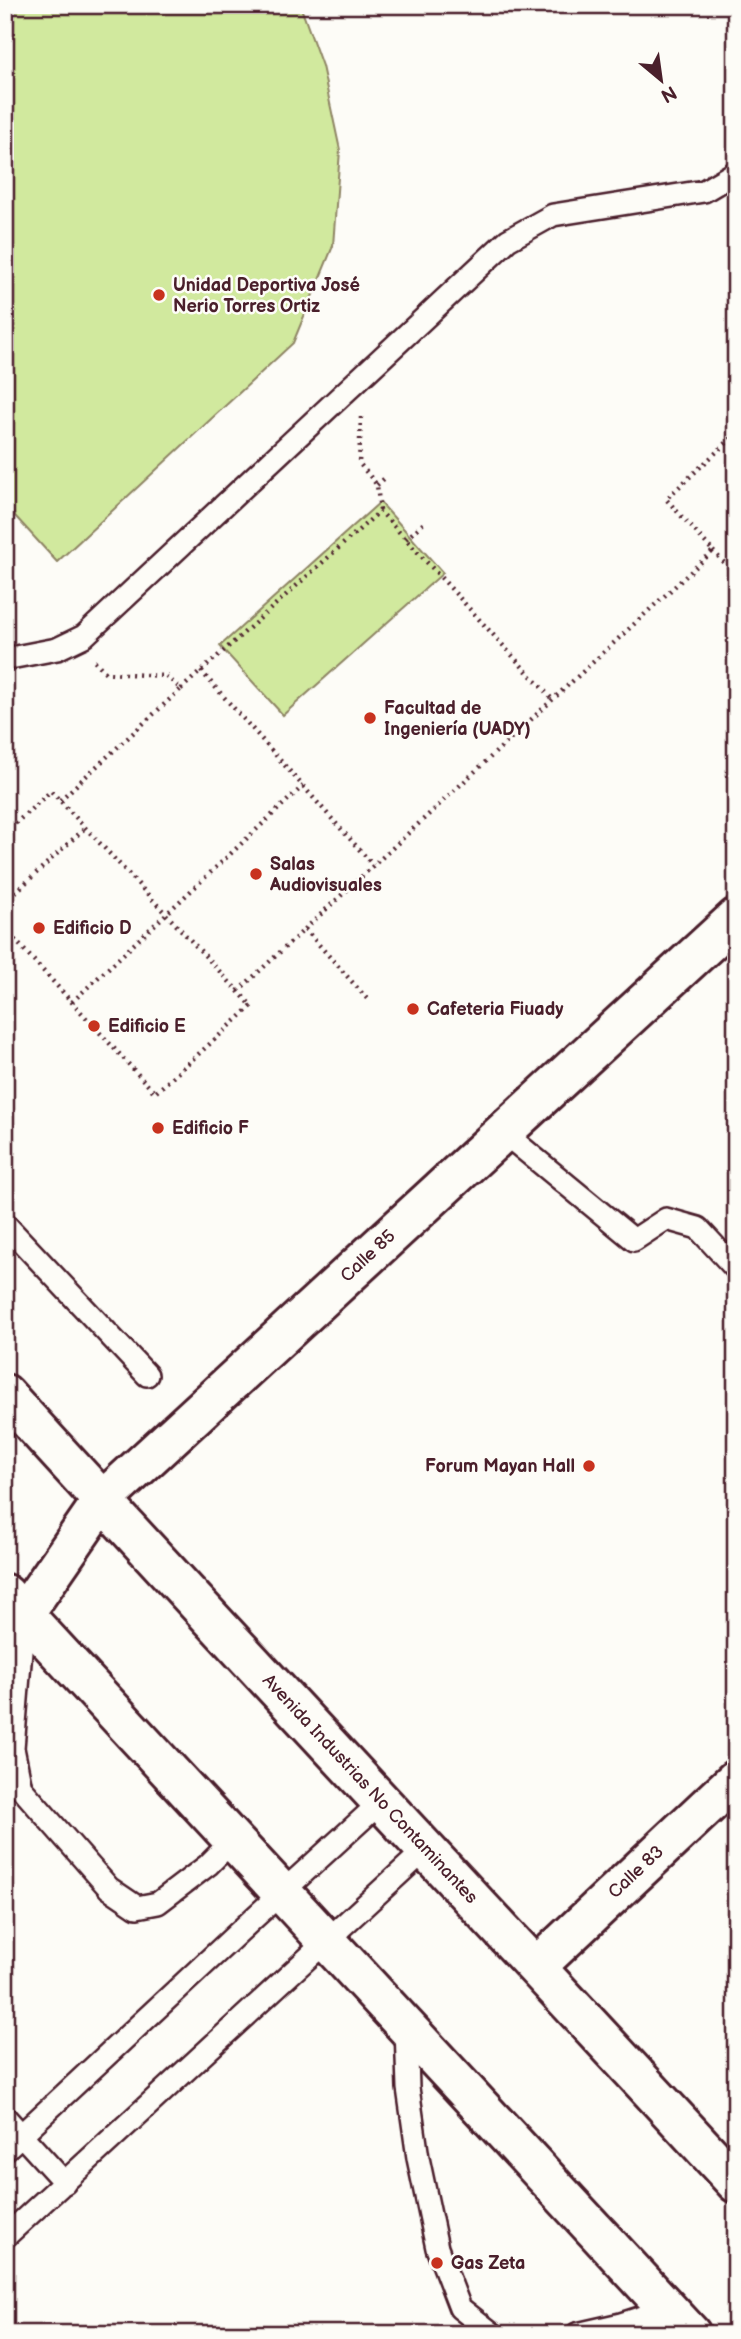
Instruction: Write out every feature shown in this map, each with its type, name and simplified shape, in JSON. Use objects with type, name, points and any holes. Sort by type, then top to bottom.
[{"type":"main road","name":"Calle 85","points":[[15,1604],[102,1501],[736,918]]},
{"type":"main road","name":"Avenida Industrias No Contaminantes","points":[[5,1394],[736,2183]]},
{"type":"main road","points":[[15,1604],[680,2322]]},
{"type":"main road","name":"Calle 83","points":[[537,1966],[736,1779]]},
{"type":"lane","points":[[5,659],[57,649],[84,636],[508,240],[553,215],[704,191],[736,172]]},
{"type":"lane","points":[[503,1132],[634,1240],[666,1219],[698,1228],[736,1269]]},
{"type":"lane","points":[[5,1224],[147,1375]]},
{"type":"lane","points":[[15,1604],[13,1748],[21,1788],[109,1888],[137,1907],[158,1903],[208,1864],[233,1840]]},
{"type":"lane","points":[[5,2150],[381,1802]]},
{"type":"lane","points":[[5,2237],[425,1850]]},
{"type":"lane","points":[[406,2026],[408,2088],[418,2158],[437,2248],[460,2308],[493,2334]]},
{"type":"lane","points":[[5,2117],[65,2183]]},
{"type":"lane","points":[[577,2334],[621,2324],[680,2322]]},
{"type":"path","points":[[363,375],[359,463],[377,485],[380,511],[552,699]]},
{"type":"path","points":[[736,434],[666,499],[736,575]]},
{"type":"path","points":[[377,485],[386,477]]},
{"type":"path","points":[[60,800],[380,511]]},
{"type":"path","points":[[406,539],[426,521]]},
{"type":"path","points":[[237,991],[713,551]]},
{"type":"path","points":[[76,640],[106,673],[166,676],[181,690]]},
{"type":"path","points":[[201,671],[373,865]]},
{"type":"path","points":[[72,1002],[303,786]]},
{"type":"path","points":[[5,833],[51,791],[252,1006],[155,1093],[5,929]]},
{"type":"path","points":[[5,902],[85,828]]},
{"type":"path","points":[[304,929],[370,1002]]},
{"type":"green space","name":"Unidad Deportiva José Nerio Torres Ortiz","points":[[5,5],[300,5],[322,66],[340,150],[333,246],[293,343],[57,562],[5,505]]},
{"type":"green space","points":[[380,502],[443,573],[283,715],[220,646]]},
{"type":"place","name":"Unidad Deportiva José Nerio Torres Ortiz","points":[[159,295]]},
{"type":"place","name":"Facultad de Ingeniería (UADY)","points":[[370,718]]},
{"type":"place","name":"Salas Audiovisuales","points":[[256,874]]},
{"type":"place","name":"Edificio D","points":[[39,928]]},
{"type":"place","name":"Cafeteria Fiuady","points":[[413,1009]]},
{"type":"place","name":"Edificio E","points":[[94,1026]]},
{"type":"place","name":"Edificio F","points":[[158,1128]]},
{"type":"place","name":"Forum Mayan Hall","points":[[589,1466]]},
{"type":"place","name":"Gas Zeta","points":[[437,2263]]}]
